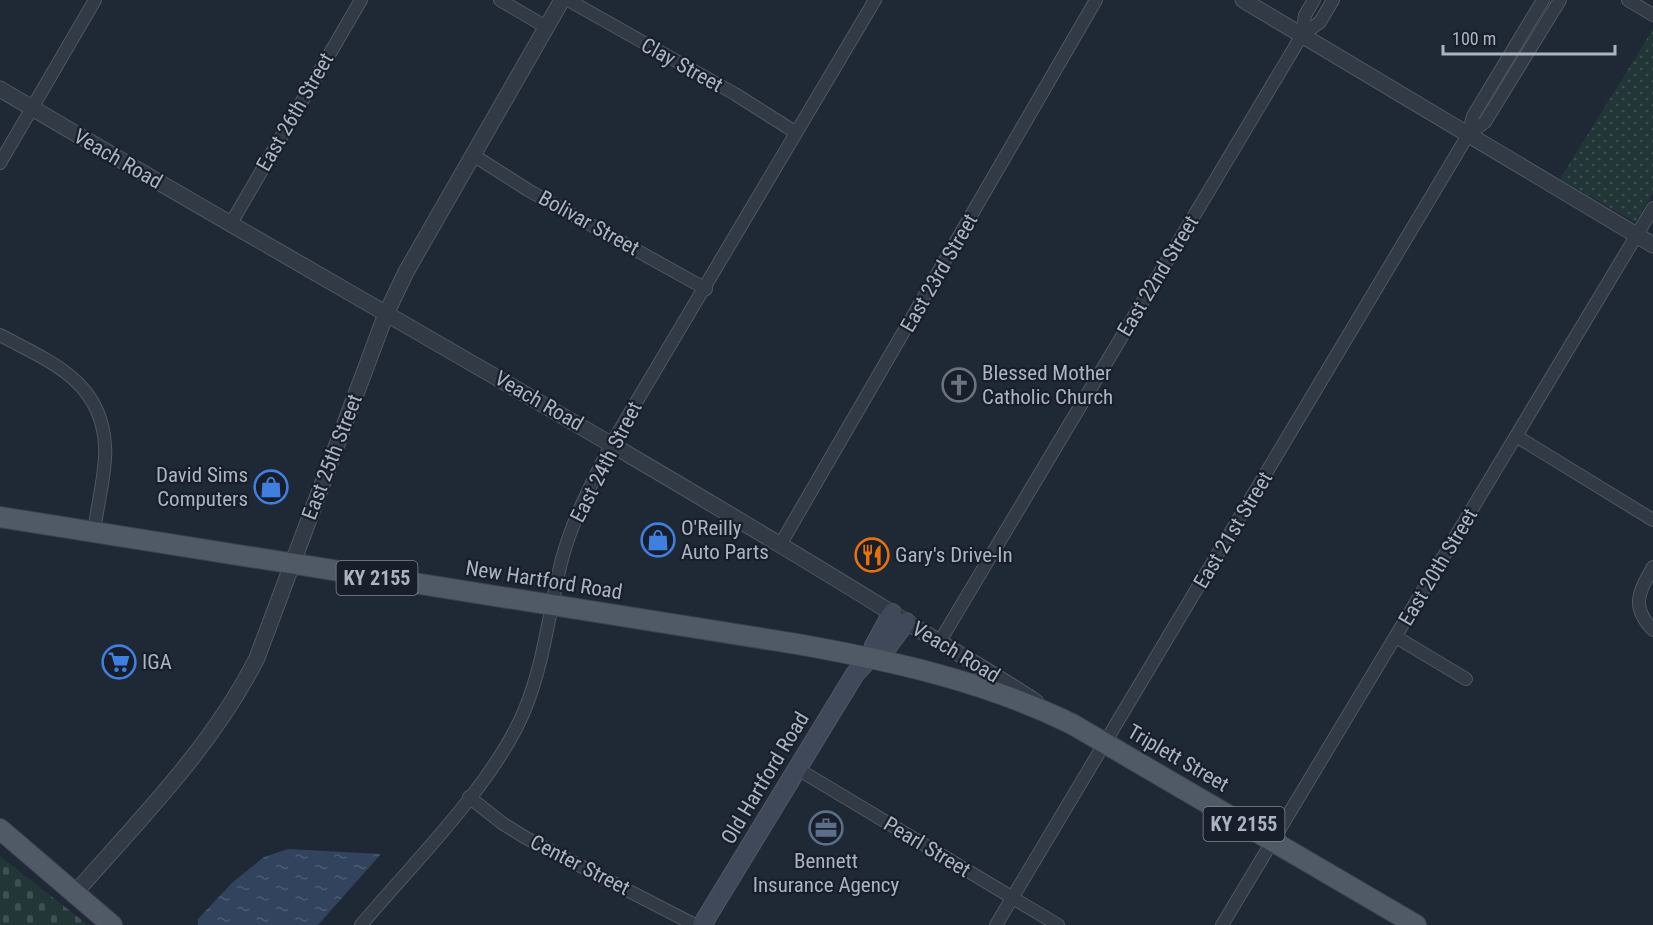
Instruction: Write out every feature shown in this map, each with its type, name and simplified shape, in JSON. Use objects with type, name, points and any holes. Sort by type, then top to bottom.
[{"type":"main road","name":"New Hartford Road","points":[[0,517],[871,657],[934,671],[988,688],[1072,724]]},
{"type":"main road","name":"Old Hartford Road","points":[[702,925],[855,674],[871,657],[874,646],[899,618]]},
{"type":"main road","name":"Triplett Street","points":[[1072,724],[1416,925]]},
{"type":"main road","points":[[0,830],[112,925]]},
{"type":"street","points":[[0,163],[95,0]]},
{"type":"street","name":"East 26th Street","points":[[230,225],[361,0]]},
{"type":"street","points":[[500,0],[546,27]]},
{"type":"street","name":"East 25th Street","points":[[75,893],[224,717],[257,658],[386,314],[406,272],[562,0]]},
{"type":"street","name":"Clay Street","points":[[568,0],[735,94],[795,132]]},
{"type":"street","name":"East 24th Street","points":[[361,925],[469,797],[503,752],[525,711],[539,671],[571,531],[612,443],[706,289],[795,132],[875,0]]},
{"type":"street","name":"East 23rd Street","points":[[780,545],[1096,0]]},
{"type":"street","points":[[1243,0],[1653,245]]},
{"type":"street","name":"East 22nd Street","points":[[940,641],[1302,35],[1305,15],[1314,0]]},
{"type":"street","name":"East 22nd Street","points":[[1302,35],[1320,22],[1333,0]]},
{"type":"street","name":"East 21st Street","points":[[996,925],[1468,135],[1473,116],[1544,0]]},
{"type":"street","name":"East 21st Street","points":[[1468,135],[1485,122],[1560,0]]},
{"type":"street","points":[[1628,0],[1653,15]]},
{"type":"street","name":"Veach Road","points":[[0,89],[230,225],[612,443],[940,641],[1072,724]]},
{"type":"street","name":"Bolivar Street","points":[[473,155],[528,190],[706,289]]},
{"type":"street","name":"East 20th Street","points":[[1222,925],[1653,208]]},
{"type":"street","points":[[0,334],[58,367],[86,391],[97,405],[105,445],[94,532]]},
{"type":"street","points":[[1516,436],[1653,520]]},
{"type":"street","points":[[1653,567],[1640,590],[1638,600],[1644,621],[1653,630]]},
{"type":"street","points":[[1396,637],[1466,679]]},
{"type":"street","name":"Pearl Street","points":[[796,768],[1058,925]]},
{"type":"street","name":"Center Street","points":[[469,797],[526,838],[695,925]]},
{"type":"green space","points":[[1653,29],[1653,193],[1635,222],[1560,179]]},
{"type":"green space","points":[[0,856],[88,925],[0,925]]},
{"type":"water","points":[[288,849],[381,854],[318,925],[198,925],[198,919],[233,882],[264,857]]},
{"type":"place","name":"Blessed Mother Catholic Church","points":[[959,385]]},
{"type":"place","name":"David Sims Computers","points":[[271,487]]},
{"type":"place","name":"O'Reilly Auto Parts","points":[[658,540]]},
{"type":"place","name":"Gary's Drive-In","points":[[872,555]]},
{"type":"place","name":"IGA","points":[[119,662]]},
{"type":"place","name":"Bennett Insurance Agency","points":[[826,828]]}]
